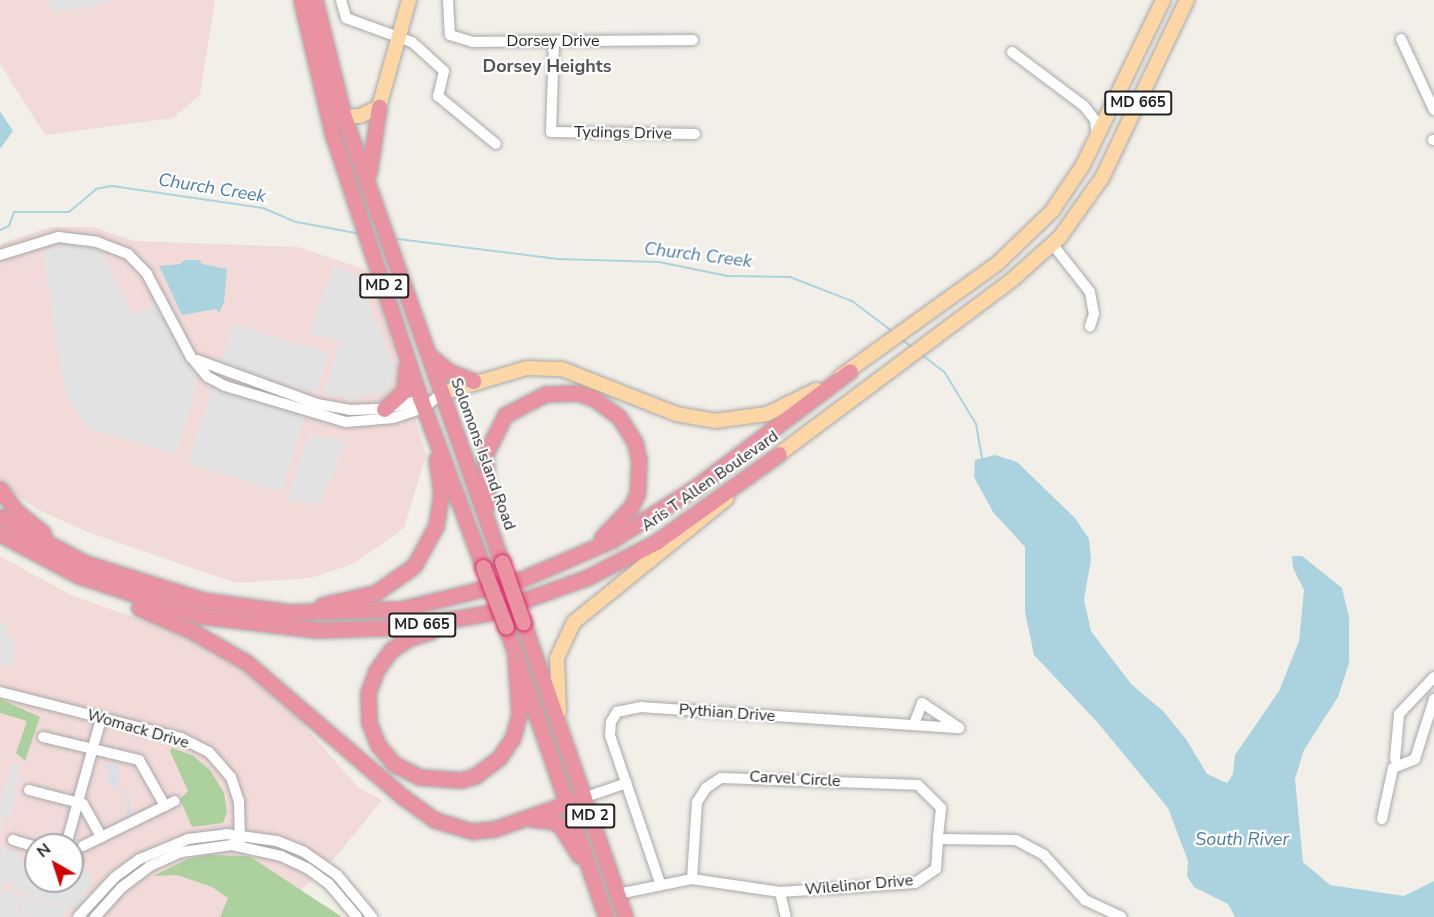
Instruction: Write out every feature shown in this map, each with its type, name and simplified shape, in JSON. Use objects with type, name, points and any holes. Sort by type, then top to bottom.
[{"type":"highway","name":"Solomons Island Road","points":[[306,1],[337,120],[404,346],[423,404],[506,627],[606,917]]},
{"type":"highway","points":[[369,185],[369,157],[379,107]]},
{"type":"highway","name":"Solomons Island Road","points":[[337,120],[369,185],[625,917]]},
{"type":"highway","points":[[337,120],[353,169],[375,202]]},
{"type":"highway","points":[[384,409],[406,386],[404,346]]},
{"type":"highway","points":[[428,354],[450,372],[473,381]]},
{"type":"highway","name":"Aris T Allen Boulevard","points":[[0,517],[85,562],[165,591],[290,612],[401,609],[481,591],[550,567],[612,540],[671,504],[853,369]]},
{"type":"highway","points":[[490,528],[485,455],[506,416],[530,399],[562,392],[592,398],[608,407],[635,443],[639,468],[637,494],[631,507],[611,531],[550,567]]},
{"type":"highway","points":[[423,404],[442,393]]},
{"type":"highway","points":[[235,604],[341,602],[375,592],[402,577],[422,554],[436,526],[441,493],[431,426]]},
{"type":"highway","name":"Aris T Allen Boulevard","points":[[0,534],[34,555],[79,576],[160,606],[245,623],[363,630],[406,627],[488,613],[548,593],[623,560],[682,525],[779,454]]},
{"type":"highway","points":[[0,489],[28,521],[85,562]]},
{"type":"highway","points":[[34,555],[87,585],[224,647],[435,820],[472,831],[529,819],[583,798]]},
{"type":"highway","points":[[488,613],[409,638],[383,659],[368,693],[369,722],[378,745],[394,764],[434,781],[461,780],[487,768],[506,748],[517,725],[519,698],[515,654]]},
{"type":"highway","points":[[529,819],[555,822],[574,852],[588,864]]},
{"type":"main road","points":[[337,120],[360,116],[379,107],[409,0]]},
{"type":"main road","name":"Aris T Allen Boulevard","points":[[853,369],[1034,231],[1067,191],[1097,137],[1163,0]]},
{"type":"main road","name":"Aris T Allen Boulevard","points":[[779,454],[948,328],[1053,245],[1102,178],[1187,0]]},
{"type":"main road","points":[[442,393],[473,381],[527,368],[562,369],[676,414],[715,421],[767,414],[853,369]]},
{"type":"main road","points":[[563,738],[556,673],[562,642],[574,622],[779,454]]},
{"type":"street","points":[[341,0],[346,18],[412,42],[444,71],[438,96],[496,144]]},
{"type":"street","name":"Dorsey Drive","points":[[448,0],[450,35],[472,42],[693,40]]},
{"type":"street","points":[[1401,39],[1434,110]]},
{"type":"street","name":"Tydings Drive","points":[[554,42],[551,132],[695,134]]},
{"type":"street","points":[[1012,52],[1084,106],[1095,120],[1097,137]]},
{"type":"street","points":[[1084,106],[1099,109],[1116,99]]},
{"type":"street","points":[[0,255],[58,237],[97,242],[128,254],[147,274],[191,357],[208,377],[225,386],[346,422],[371,423],[423,404]]},
{"type":"street","points":[[1053,245],[1090,292],[1094,314],[1090,326]]},
{"type":"street","points":[[191,357],[317,404],[350,410],[423,404]]},
{"type":"street","points":[[1395,759],[1399,714],[1434,677]]},
{"type":"street","name":"Womack Drive","points":[[0,692],[181,738],[209,752],[231,777],[239,801],[240,840]]},
{"type":"street","points":[[1382,819],[1393,768],[1415,759],[1434,699]]},
{"type":"street","name":"Pythian Drive","points":[[627,783],[610,735],[617,712],[632,708],[914,724]]},
{"type":"street","points":[[70,833],[101,719]]},
{"type":"street","points":[[43,737],[143,763],[170,804],[84,845]]},
{"type":"street","name":"Carvel Circle","points":[[692,879],[697,802],[706,788],[722,778],[918,786],[941,808],[938,839]]},
{"type":"street","points":[[583,798],[627,783],[660,883]]},
{"type":"street","points":[[29,790],[86,806],[100,837]]},
{"type":"street","points":[[78,917],[115,877],[151,853],[188,839],[277,841],[320,861],[351,889],[372,917]]},
{"type":"street","points":[[938,839],[1016,840],[1044,855],[1085,900],[1118,917]]},
{"type":"street","name":"Wilelinor Drive","points":[[618,894],[660,883],[692,879],[780,891],[915,883],[936,869],[938,839]]},
{"type":"street","points":[[13,840],[24,843]]},
{"type":"street","points":[[95,917],[131,879],[166,858],[198,848],[240,840],[307,868],[329,884],[357,917]]},
{"type":"street","points":[[780,891],[786,917]]},
{"type":"shaded area","points":[[0,0],[215,0],[200,95],[173,118],[45,135],[0,64]]},
{"type":"shaded area","points":[[46,0],[116,0],[54,14]]},
{"type":"shaded area","points":[[51,227],[93,227],[135,241],[298,247],[370,271],[426,455],[404,528],[355,563],[311,578],[236,583],[85,531],[37,509],[0,483],[0,244]]},
{"type":"shaded area","points":[[84,240],[99,247],[133,315],[157,304],[200,374],[176,454],[89,429],[66,396],[43,253],[61,243]]},
{"type":"shaded area","points":[[333,265],[358,275],[396,372],[388,390],[352,400],[324,393],[340,341],[309,334]]},
{"type":"shaded area","points":[[233,324],[329,353],[316,393],[221,364]]},
{"type":"shaded area","points":[[212,387],[305,415],[281,492],[189,464]]},
{"type":"shaded area","points":[[309,433],[346,442],[320,504],[287,501]]},
{"type":"shaded area","points":[[0,556],[71,595],[189,637],[240,669],[297,718],[359,788],[382,800],[339,853],[274,917],[0,917]]},
{"type":"shaded area","points":[[0,622],[8,624],[6,630],[14,640],[13,667],[0,664]]},
{"type":"shaded area","points":[[12,762],[20,765],[16,775],[23,780],[13,788],[18,790],[10,818],[4,817],[0,835],[0,802]]},
{"type":"shaded area","points":[[116,763],[121,775],[118,785],[129,796],[133,818],[127,819],[126,796],[105,780],[110,772],[104,766]]},
{"type":"shaded area","points":[[1,846],[20,853],[19,859],[23,860],[24,858],[24,893],[78,893],[83,897],[92,897],[76,912],[68,903],[70,908],[63,917],[18,917],[25,895],[52,903],[52,908],[59,899],[53,902],[12,890],[13,884],[3,882],[0,886]]},
{"type":"shaded area","points":[[84,872],[89,873],[93,884],[83,895],[78,893],[84,893]]},
{"type":"shaded area","points":[[0,889],[14,893],[16,899],[18,894],[22,896],[16,917],[0,917]]},
{"type":"green space","points":[[0,699],[40,717],[25,761],[16,753],[27,721],[0,713]]},
{"type":"green space","points":[[172,748],[192,755],[210,770],[224,793],[227,812],[223,823],[192,827],[180,799],[188,791],[170,751]]},
{"type":"green space","points":[[208,855],[249,856],[342,917],[220,917],[228,898],[212,887],[177,875],[153,876],[188,859]]},
{"type":"water","points":[[0,111],[13,131],[0,149]]},
{"type":"water","points":[[185,260],[200,260],[202,264],[227,269],[224,302],[219,313],[216,309],[182,315],[159,266],[180,264]]},
{"type":"water","name":"South River","points":[[995,455],[1017,462],[1075,518],[1089,539],[1091,559],[1084,600],[1091,631],[1131,684],[1163,711],[1186,739],[1207,774],[1227,783],[1233,774],[1235,755],[1279,691],[1299,641],[1304,590],[1293,568],[1292,556],[1302,556],[1342,588],[1349,617],[1349,663],[1338,697],[1304,750],[1295,779],[1303,862],[1330,885],[1404,896],[1434,881],[1434,917],[1235,917],[1228,904],[1194,887],[1187,876],[1188,861],[1168,808],[1098,723],[1034,655],[1025,612],[1025,547],[993,512],[974,477],[975,460]]},
{"type":"waterway","name":"Church Creek","points":[[0,230],[9,226],[14,212],[69,212],[96,189],[112,186],[263,208],[296,222],[356,233]]},
{"type":"waterway","name":"Church Creek","points":[[398,239],[558,259],[659,262],[728,276],[790,277],[852,301],[893,332]]},
{"type":"waterway","name":"Church Creek","points":[[902,340],[912,347]]},
{"type":"waterway","name":"Church Creek","points":[[921,354],[945,373],[976,424],[982,458]]},
{"type":"district","name":"Dorsey Heights","points":[[547,66]]}]
